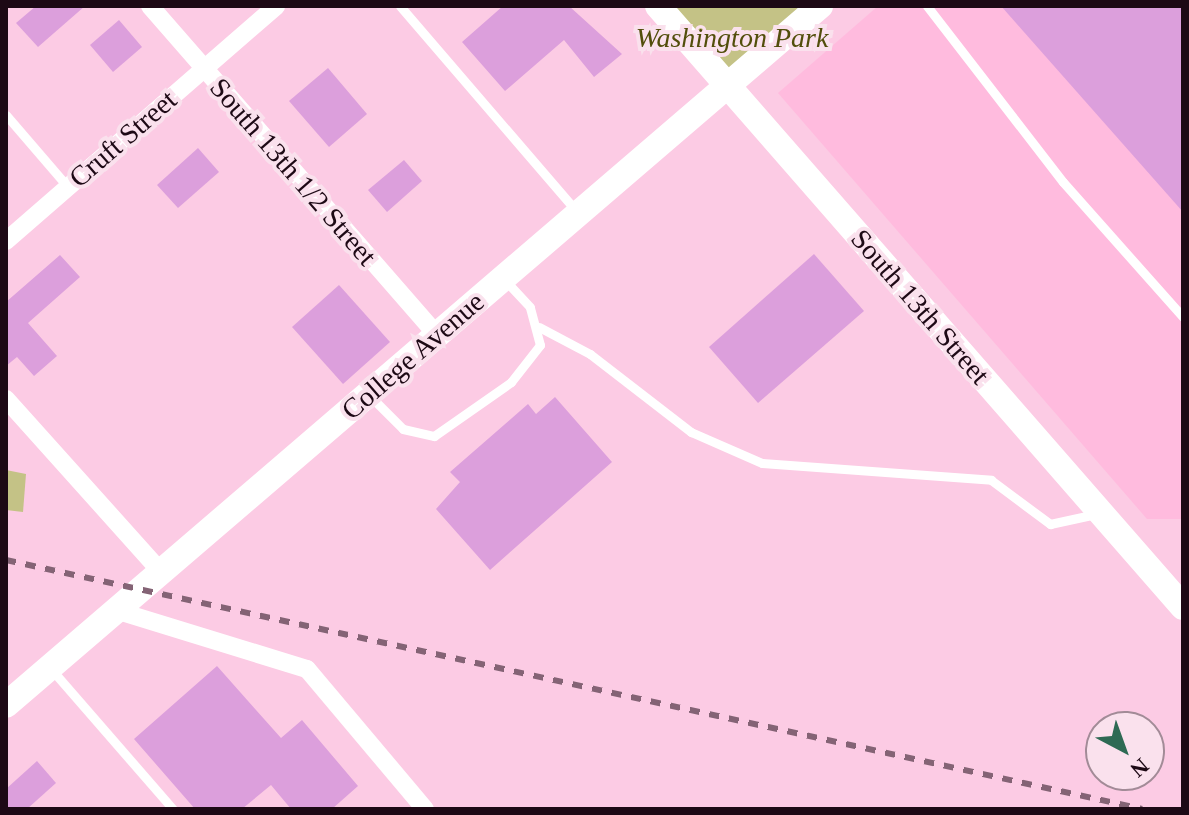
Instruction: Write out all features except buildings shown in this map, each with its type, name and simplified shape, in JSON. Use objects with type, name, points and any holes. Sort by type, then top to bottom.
[{"type":"street","name":"South 13th 1/2 Street","points":[[150,6],[438,336]]},
{"type":"street","name":"Cruft Street","points":[[6,241],[276,6]]},
{"type":"street","name":"South 13th Street","points":[[658,6],[1183,607]]},
{"type":"street","name":"College Avenue","points":[[6,705],[820,6]]},
{"type":"street","points":[[6,399],[161,572]]},
{"type":"street","points":[[115,610],[307,669],[425,809]]},
{"type":"lane","points":[[400,6],[579,214]]},
{"type":"lane","points":[[927,6],[1063,182],[1183,317]]},
{"type":"lane","points":[[6,115],[68,187]]},
{"type":"lane","points":[[504,279],[539,327],[590,354],[691,432],[762,463],[991,480],[1060,526],[1100,512]]},
{"type":"lane","points":[[369,394],[403,429],[420,436],[449,431],[533,358],[539,327]]},
{"type":"lane","points":[[49,667],[173,809]]},
{"type":"shaded area","points":[[878,6],[1183,6],[1183,519],[1147,519],[778,93]]},
{"type":"green space","name":"Washington Park","points":[[658,6],[820,6],[728,86]]},
{"type":"green space","points":[[6,470],[26,474],[23,512],[6,510]]},
{"type":"railway","points":[[6,560],[1142,809]]}]
